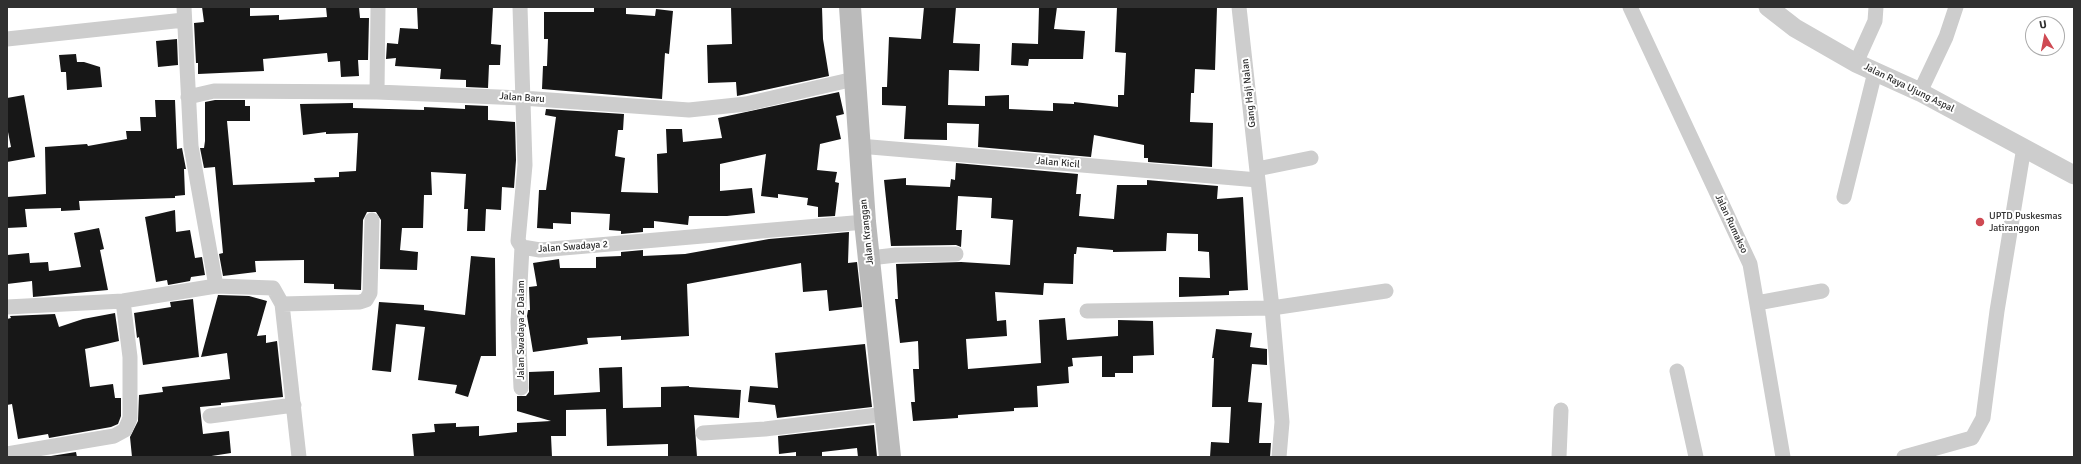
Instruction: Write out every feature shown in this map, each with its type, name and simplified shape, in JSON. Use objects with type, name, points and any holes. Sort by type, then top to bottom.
[{"type":"main road","name":"Jalan Kranggan","points":[[850,7],[865,222],[890,457]]},
{"type":"street","points":[[377,92],[378,7]]},
{"type":"street","points":[[520,7],[524,165],[518,241],[522,247]]},
{"type":"street","name":"Gang Haji Nalan","points":[[1239,7],[1272,308],[1282,422],[1279,457]]},
{"type":"street","name":"Jalan Rumakso","points":[[1630,7],[1750,264],[1784,457]]},
{"type":"street","name":"Jalan Raya Ujung Aspal","points":[[1768,7],[1795,28],[1856,63],[1920,92],[2074,175]]},
{"type":"street","points":[[1856,63],[1875,21],[1876,7]]},
{"type":"street","points":[[1920,92],[1946,37],[1956,7]]},
{"type":"street","points":[[7,39],[184,14],[191,146],[216,286]]},
{"type":"street","points":[[1844,198],[1874,72]]},
{"type":"street","name":"Jalan Baru","points":[[188,97],[214,90],[377,92],[522,98],[689,110],[746,104],[854,79]]},
{"type":"street","name":"Jalan Kicil","points":[[859,146],[1258,174],[1311,158]]},
{"type":"street","points":[[1904,457],[1918,456],[1972,438],[1983,418],[1997,311],[2024,147]]},
{"type":"street","points":[[282,304],[360,302],[366,300],[370,293],[372,220]]},
{"type":"street","name":"Jalan Swadaya 2","points":[[522,247],[540,250],[865,222]]},
{"type":"street","name":"Jalan Swadaya 2 Dalam","points":[[521,388],[518,322],[522,247]]},
{"type":"street","points":[[870,258],[896,255],[956,254]]},
{"type":"street","points":[[7,307],[123,300],[216,286],[273,288],[282,304],[299,457]]},
{"type":"street","points":[[1757,303],[1822,291]]},
{"type":"street","points":[[1087,311],[1272,308],[1386,292]]},
{"type":"street","points":[[7,454],[114,436],[125,430],[130,418],[130,357],[123,300]]},
{"type":"street","points":[[1677,371],[1696,457]]},
{"type":"street","points":[[210,416],[294,405]]},
{"type":"street","points":[[1559,457],[1561,410]]},
{"type":"street","points":[[703,433],[764,429],[886,414]]},
{"type":"building","points":[[202,7],[250,7],[250,16],[279,15],[279,20],[327,17],[326,7],[359,7],[360,18],[369,18],[368,60],[358,60],[359,76],[341,77],[340,61],[328,62],[327,53],[263,59],[264,71],[198,74],[194,23],[204,22]]},
{"type":"building","points":[[417,7],[493,7],[491,44],[501,45],[500,65],[489,65],[488,88],[466,87],[466,80],[440,79],[441,69],[395,66],[396,58],[386,59],[387,43],[398,44],[400,28],[418,29]]},
{"type":"building","points":[[594,7],[626,7],[626,14],[655,16],[656,9],[673,11],[669,54],[665,53],[662,99],[542,89],[543,66],[547,66],[548,39],[544,39],[544,12],[594,12]]},
{"type":"building","points":[[731,7],[822,7],[823,39],[829,76],[737,96],[736,82],[708,83],[707,45],[732,44]]},
{"type":"building","points":[[924,7],[956,7],[953,43],[980,44],[979,71],[949,70],[948,105],[985,106],[985,96],[1009,95],[1009,109],[1053,111],[1053,103],[1074,104],[1074,102],[1118,107],[1118,95],[1124,95],[1126,53],[1115,52],[1117,7],[1217,7],[1215,70],[1195,69],[1194,93],[1191,93],[1190,122],[1213,123],[1212,167],[1148,162],[1148,158],[1144,158],[1144,145],[1094,135],[1091,157],[978,147],[979,124],[947,123],[947,140],[904,139],[906,106],[882,105],[882,87],[887,87],[889,37],[921,39]]},
{"type":"building","points":[[1039,7],[1057,7],[1054,29],[1085,31],[1083,59],[1029,59],[1028,66],[1011,65],[1012,43],[1038,44]]},
{"type":"building","points":[[177,39],[178,65],[158,67],[156,41]]},
{"type":"building","points":[[76,54],[77,62],[84,62],[100,67],[102,87],[67,90],[66,72],[61,72],[59,55]]},
{"type":"building","points":[[839,92],[844,114],[836,116],[841,139],[820,144],[817,170],[837,172],[835,182],[839,183],[835,216],[818,217],[818,207],[807,205],[808,198],[778,194],[778,198],[761,196],[766,154],[720,164],[720,191],[752,188],[755,213],[727,216],[689,216],[688,225],[654,221],[654,228],[643,228],[643,232],[621,234],[621,231],[609,230],[610,214],[571,212],[571,224],[553,223],[553,229],[537,228],[539,190],[546,190],[556,117],[545,115],[546,109],[624,114],[623,130],[618,130],[615,156],[625,158],[621,192],[658,193],[657,154],[667,153],[666,129],[682,129],[683,142],[722,138],[718,118]]},
{"type":"building","points":[[24,95],[35,157],[7,162],[7,148],[11,147],[7,127],[7,98]]},
{"type":"building","points":[[155,100],[175,100],[177,149],[182,148],[186,169],[184,169],[185,195],[175,196],[175,198],[79,201],[80,210],[61,211],[61,208],[25,209],[27,227],[7,228],[7,197],[46,194],[45,147],[87,144],[88,146],[127,139],[126,131],[141,131],[140,117],[156,117]]},
{"type":"building","points":[[215,100],[245,100],[245,106],[250,106],[250,121],[227,121],[233,185],[315,182],[314,178],[339,177],[339,172],[356,171],[358,133],[326,134],[326,132],[303,135],[300,104],[353,103],[353,108],[424,110],[424,107],[465,109],[465,105],[488,106],[488,120],[515,122],[516,160],[514,188],[502,187],[501,210],[486,209],[485,231],[467,231],[468,209],[464,209],[466,174],[431,172],[432,195],[424,195],[423,228],[402,228],[400,250],[418,252],[417,270],[380,269],[381,220],[376,212],[367,212],[363,220],[361,290],[334,289],[334,284],[304,283],[304,260],[255,261],[256,272],[223,276],[219,254],[223,253],[215,167],[204,168],[200,148],[204,148],[205,141],[205,102]]},
{"type":"building","points":[[956,163],[1078,174],[1076,194],[1081,194],[1079,216],[1114,219],[1117,185],[1147,185],[1147,180],[1218,186],[1217,199],[1243,197],[1248,290],[1229,291],[1229,295],[1179,297],[1179,277],[1210,278],[1209,252],[1198,251],[1198,234],[1167,233],[1166,251],[1113,252],[1113,250],[1077,247],[1076,254],[1074,254],[1073,284],[1044,283],[1043,295],[995,292],[997,321],[1006,320],[1007,336],[966,339],[968,369],[1041,363],[1039,320],[1065,318],[1067,340],[1118,336],[1118,320],[1153,321],[1154,355],[1133,356],[1133,373],[1115,373],[1115,377],[1102,377],[1102,356],[1072,358],[1073,366],[1068,367],[1069,383],[1037,386],[1038,407],[1014,408],[1014,411],[958,415],[958,418],[913,421],[911,402],[915,402],[913,369],[919,369],[918,341],[900,343],[895,299],[898,299],[896,264],[961,262],[1010,265],[1013,220],[991,218],[992,198],[958,196],[956,230],[962,230],[961,247],[956,245],[891,246],[884,180],[906,178],[906,185],[950,187],[951,179],[955,180]]},
{"type":"building","points":[[175,210],[176,232],[190,230],[195,258],[202,257],[205,275],[191,277],[190,281],[168,285],[167,280],[156,282],[145,217]]},
{"type":"building","points":[[99,228],[104,249],[100,250],[108,290],[33,297],[32,281],[7,284],[7,255],[29,253],[30,263],[48,262],[49,271],[81,267],[74,233]]},
{"type":"building","points":[[849,232],[848,263],[857,262],[862,307],[829,311],[827,290],[803,292],[801,263],[687,284],[689,336],[621,340],[621,336],[587,338],[588,344],[533,352],[527,316],[528,310],[530,310],[529,287],[537,286],[533,263],[559,259],[560,268],[596,268],[596,257],[621,256],[621,252],[643,250],[643,256],[685,254],[769,239]]},
{"type":"building","points":[[471,256],[495,258],[496,356],[481,356],[468,397],[455,393],[457,385],[418,380],[425,327],[396,324],[391,372],[372,370],[379,302],[424,305],[424,310],[465,315]]},
{"type":"building","points":[[218,295],[249,296],[267,301],[257,336],[266,335],[266,343],[277,341],[283,397],[221,403],[221,405],[200,407],[203,434],[229,431],[231,453],[205,457],[132,457],[130,437],[138,421],[139,395],[163,392],[162,387],[230,379],[227,353],[201,357]]},
{"type":"building","points":[[193,299],[199,357],[143,365],[139,337],[137,338],[134,313],[171,307],[170,302]]},
{"type":"building","points":[[115,313],[119,341],[85,349],[90,387],[113,384],[115,398],[121,398],[121,416],[118,424],[111,427],[49,438],[48,434],[18,439],[12,404],[7,405],[7,319],[11,318],[10,316],[55,314],[59,327],[83,319]]},
{"type":"building","points":[[1216,329],[1252,333],[1250,347],[1267,349],[1267,365],[1252,364],[1248,402],[1262,403],[1259,443],[1271,443],[1270,457],[1210,457],[1211,442],[1229,443],[1231,407],[1212,407],[1214,358],[1212,358]]},
{"type":"building","points":[[865,344],[872,407],[777,418],[775,405],[748,402],[750,386],[778,388],[775,353]]},
{"type":"building","points":[[622,367],[623,408],[661,407],[661,387],[689,386],[741,390],[739,418],[694,415],[697,457],[668,457],[668,444],[607,446],[606,409],[566,410],[566,436],[551,436],[552,457],[414,457],[412,434],[435,432],[434,424],[456,423],[456,427],[479,426],[479,436],[517,432],[517,423],[551,421],[517,411],[517,396],[526,396],[529,392],[529,372],[554,371],[554,395],[600,392],[599,368]]},
{"type":"building","points":[[874,425],[877,457],[858,457],[857,448],[822,452],[822,457],[796,457],[796,452],[779,454],[778,436]]},
{"type":"building","points":[[76,452],[77,457],[51,457],[51,456]]},
{"type":"place","name":"UPTD Puskesmas Jatiranggon","points":[[1980,222]]}]
